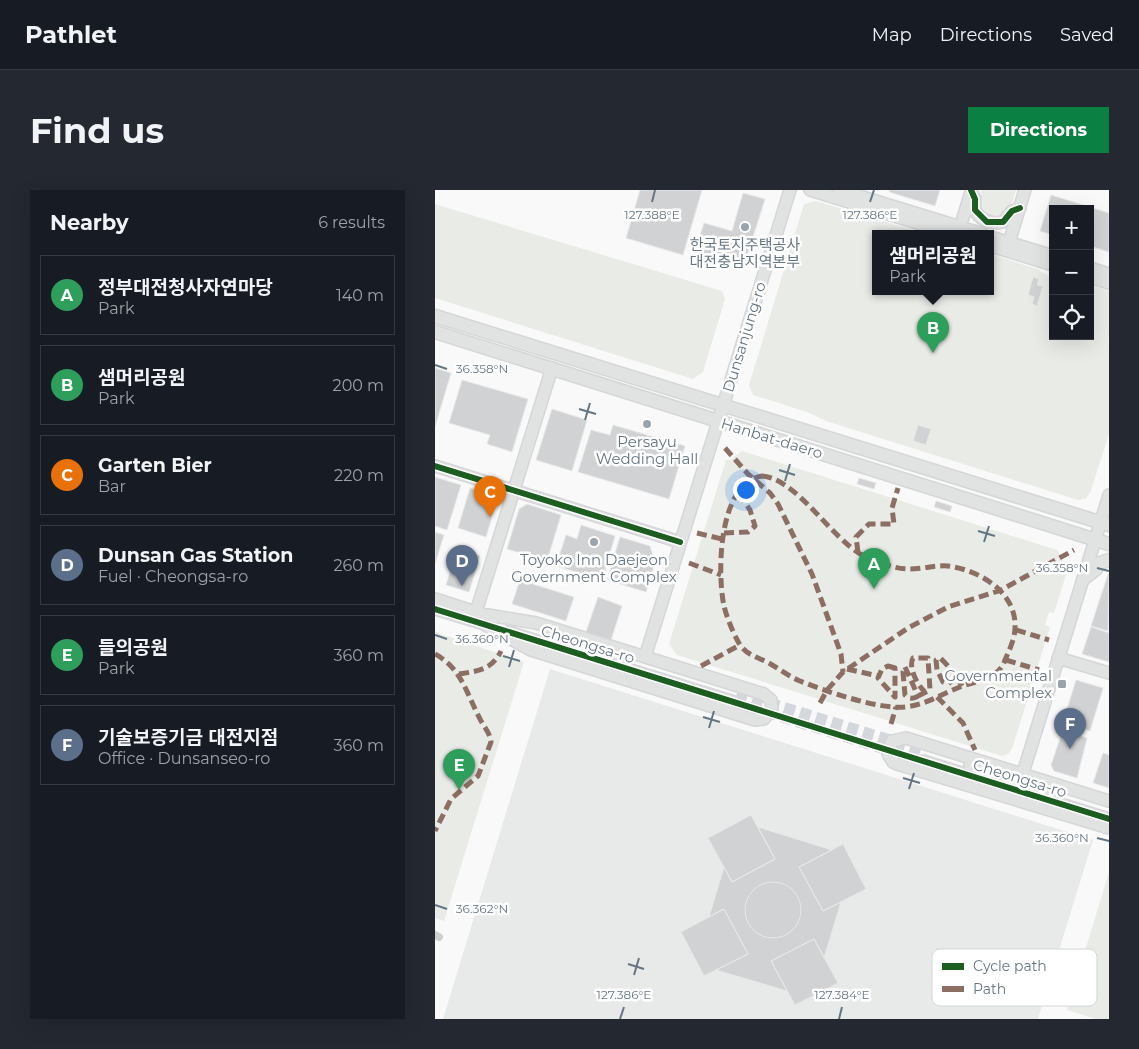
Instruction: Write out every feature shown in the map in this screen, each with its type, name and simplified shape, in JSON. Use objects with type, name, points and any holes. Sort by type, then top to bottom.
[{"type":"main road","name":"Hanbat-daero","points":[[435,316],[1105,523]]},
{"type":"main road","name":"Hanbat-daero","points":[[435,332],[1109,544]]},
{"type":"main road","points":[[1083,580],[1096,569],[1097,564],[1109,560]]},
{"type":"street","name":"Dunsanjung-ro","points":[[645,657],[790,190]]},
{"type":"street","points":[[810,190],[950,230]]},
{"type":"street","points":[[840,190],[951,230]]},
{"type":"street","points":[[958,230],[971,190]]},
{"type":"street","points":[[971,190],[975,199],[974,205],[977,214],[987,222],[1003,222],[1012,211],[1020,208]]},
{"type":"street","points":[[1008,247],[1025,190]]},
{"type":"street","points":[[994,239],[1008,247],[1049,263]]},
{"type":"street","points":[[994,246],[1049,255]]},
{"type":"street","points":[[1094,269],[1109,274]]},
{"type":"street","points":[[1094,278],[1109,283]]},
{"type":"street","points":[[476,612],[552,368]]},
{"type":"street","points":[[435,466],[680,542]]},
{"type":"street","points":[[1023,773],[1095,539],[1105,523],[1109,495]]},
{"type":"street","name":"Cheongsa-ro","points":[[435,599],[476,612],[486,620]]},
{"type":"street","name":"Cheongsa-ro","points":[[435,609],[486,620],[736,698]]},
{"type":"street","points":[[486,620],[536,623],[764,694],[771,700],[771,713],[764,719],[755,720],[531,650],[486,620]]},
{"type":"street","points":[[1058,658],[1109,673]]},
{"type":"street","points":[[1109,801],[906,738],[893,741],[888,754],[893,762],[897,764],[1109,828]]},
{"type":"street","name":"Cheongsa-ro","points":[[1109,808],[924,756],[1109,819]]},
{"type":"shaded area","points":[[982,190],[1016,190],[1010,209],[1001,219],[981,214],[978,201]]},
{"type":"shaded area","points":[[816,201],[913,230],[872,230],[872,295],[994,295],[994,255],[1037,269],[1049,276],[1049,340],[1094,340],[1094,286],[1109,291],[1109,434],[1090,493],[1085,499],[1078,500],[826,421],[807,412],[753,395],[749,385],[804,204]]},
{"type":"shaded area","points":[[435,204],[722,291],[725,299],[703,372],[693,379],[435,298]]},
{"type":"shaded area","points":[[742,451],[1057,550],[1063,561],[1070,562],[1054,613],[1049,612],[1045,625],[1050,627],[1012,749],[1008,754],[1002,756],[677,655],[669,644],[726,460],[730,460]]},
{"type":"shaded area","points":[[435,632],[524,662],[444,921],[435,918]]},
{"type":"shaded area","points":[[550,669],[1093,840],[1060,949],[932,949],[932,1006],[1042,1006],[1038,1019],[443,1019]]},
{"type":"shaded area","points":[[1109,872],[1109,1019],[1096,1019],[1067,1010],[1068,1006],[1097,1006],[1097,949],[1086,949]]},
{"type":"building","points":[[640,190],[702,190],[683,255],[626,238]]},
{"type":"building","points":[[890,190],[940,190],[935,206],[889,192]]},
{"type":"building","name":"한국토지주택공사 대전충남지역본부","points":[[743,193],[765,199],[744,266],[695,251],[704,223],[732,231]]},
{"type":"building","points":[[1051,195],[1083,205],[1049,205],[1049,234],[1040,231]]},
{"type":"building","points":[[1094,208],[1109,213],[1109,252],[1094,247]]},
{"type":"building","points":[[1033,277],[1039,279],[1037,285],[1043,286],[1037,306],[1032,304],[1034,297],[1028,295]]},
{"type":"building","points":[[435,368],[451,373],[435,427]]},
{"type":"building","points":[[462,380],[528,399],[512,452],[487,444],[490,435],[449,423]]},
{"type":"building","points":[[552,409],[587,420],[572,471],[536,460]]},
{"type":"building","points":[[613,425],[685,446],[669,499],[578,472],[591,430],[610,435]]},
{"type":"building","points":[[918,425],[931,429],[926,445],[913,441]]},
{"type":"building","points":[[435,477],[461,485],[447,530],[435,526]]},
{"type":"building","points":[[859,478],[876,483],[874,489],[857,484]]},
{"type":"building","points":[[470,488],[498,497],[486,537],[458,528]]},
{"type":"building","points":[[936,501],[952,506],[950,512],[934,507]]},
{"type":"building","points":[[527,504],[561,515],[547,561],[507,549],[519,509]]},
{"type":"building","points":[[581,525],[615,536],[602,580],[556,566],[566,535],[577,539]]},
{"type":"building","points":[[435,532],[444,535],[435,564]]},
{"type":"building","points":[[620,537],[650,546],[655,563],[646,592],[607,580]]},
{"type":"building","points":[[457,549],[480,556],[469,592],[446,585]]},
{"type":"building","points":[[1109,574],[1108,631],[1091,626]]},
{"type":"building","points":[[520,580],[574,597],[566,621],[512,604]]},
{"type":"building","points":[[598,597],[622,606],[611,640],[586,632]]},
{"type":"building","points":[[1091,627],[1109,633],[1109,662],[1082,654]]},
{"type":"building","points":[[1076,680],[1103,688],[1090,731],[1063,722]]},
{"type":"building","points":[[1063,730],[1087,738],[1077,778],[1054,771],[1051,765]]},
{"type":"building","points":[[1103,753],[1109,755],[1109,788],[1093,783]]},
{"type":"building","points":[[751,815],[775,859],[732,882],[708,838]]},
{"type":"building","points":[[758,827],[832,850],[799,867],[823,911],[841,902],[824,958],[814,939],[771,961],[787,991],[716,970],[748,954],[724,909],[709,917],[724,867],[732,882],[775,859]]},
{"type":"building","points":[[843,844],[866,889],[823,911],[799,867]]},
{"type":"building","points":[[768,882],[778,882],[793,890],[799,899],[801,910],[799,921],[793,930],[778,938],[768,938],[757,933],[750,926],[745,915],[745,905],[750,894],[757,887]]},
{"type":"building","points":[[724,909],[748,954],[704,976],[681,932]]},
{"type":"building","points":[[814,939],[838,983],[795,1005],[771,961]]},
{"type":"tunnel","points":[[737,693],[926,751]]},
{"type":"tunnel","points":[[734,702],[923,761]]},
{"type":"marked path","points":[[725,448],[748,474],[770,493],[778,504],[812,574],[841,654],[843,672]]},
{"type":"marked path","points":[[762,476],[788,487],[850,547],[867,558],[885,565],[904,569],[943,566],[960,568],[972,572],[994,585],[1010,604],[1014,615],[1015,628],[1014,636],[1000,669],[988,678],[960,687],[926,702],[912,706],[894,707],[867,703],[811,685],[796,679],[746,651],[735,636],[724,606],[721,552],[729,512],[737,495],[747,482],[762,476]]},
{"type":"marked path","points":[[858,552],[856,537],[869,524],[894,524],[892,508],[898,488]]},
{"type":"marked path","points":[[724,533],[748,532],[755,526],[750,510],[738,492]]},
{"type":"marked path","points":[[697,533],[722,539]]},
{"type":"marked path","points":[[820,703],[827,690],[843,672],[908,628],[948,607],[1001,590],[1074,550]]},
{"type":"marked path","points":[[689,563],[721,575]]},
{"type":"marked path","points":[[1016,630],[1049,640]]},
{"type":"marked path","points":[[701,666],[740,645]]},
{"type":"marked path","points":[[459,674],[484,669],[493,662],[501,651]]},
{"type":"marked path","points":[[435,654],[457,673],[488,732],[491,742],[478,776],[451,799],[435,831]]},
{"type":"marked path","points":[[918,696],[930,690],[928,658],[913,658],[914,675],[924,691]]},
{"type":"marked path","points":[[956,677],[948,684],[943,682],[937,670],[936,660],[940,658],[952,671],[957,679],[962,686]]},
{"type":"marked path","points":[[1006,660],[1039,670]]},
{"type":"marked path","points":[[888,666],[895,668],[895,697],[878,678],[882,669],[888,666]]},
{"type":"marked path","points":[[905,667],[918,696],[915,698],[909,698],[905,695],[903,672],[905,667]]},
{"type":"marked path","points":[[847,669],[878,676]]},
{"type":"marked path","points":[[937,697],[963,723],[975,750]]},
{"type":"marked path","points":[[891,724],[896,707]]},
{"type":"cycle path","points":[[971,190],[975,199],[975,210],[987,222],[1003,222],[1012,211],[1020,208]]},
{"type":"cycle path","points":[[435,466],[680,542]]},
{"type":"cycle path","points":[[435,609],[1109,819]]},
{"type":"place","name":"한국토지주택공사 대전충남지역본부","points":[[745,227]]},
{"type":"place","name":"샘머리공원","points":[[933,353]]},
{"type":"place","name":"Persayu Wedding Hall","points":[[647,424]]},
{"type":"place","name":"Garten Bier","points":[[490,517]]},
{"type":"place","name":"Toyoko Inn Daejeon Government Complex","points":[[594,542]]},
{"type":"place","name":"Dunsan Gas Station","points":[[462,586]]},
{"type":"place","name":"정부대전청사자연마당","points":[[874,589]]},
{"type":"place","name":"Governmental Complex","points":[[1062,684]]},
{"type":"place","name":"기술보증기금 대전지점","points":[[1070,749]]},
{"type":"place","name":"들의공원","points":[[459,790]]}]
